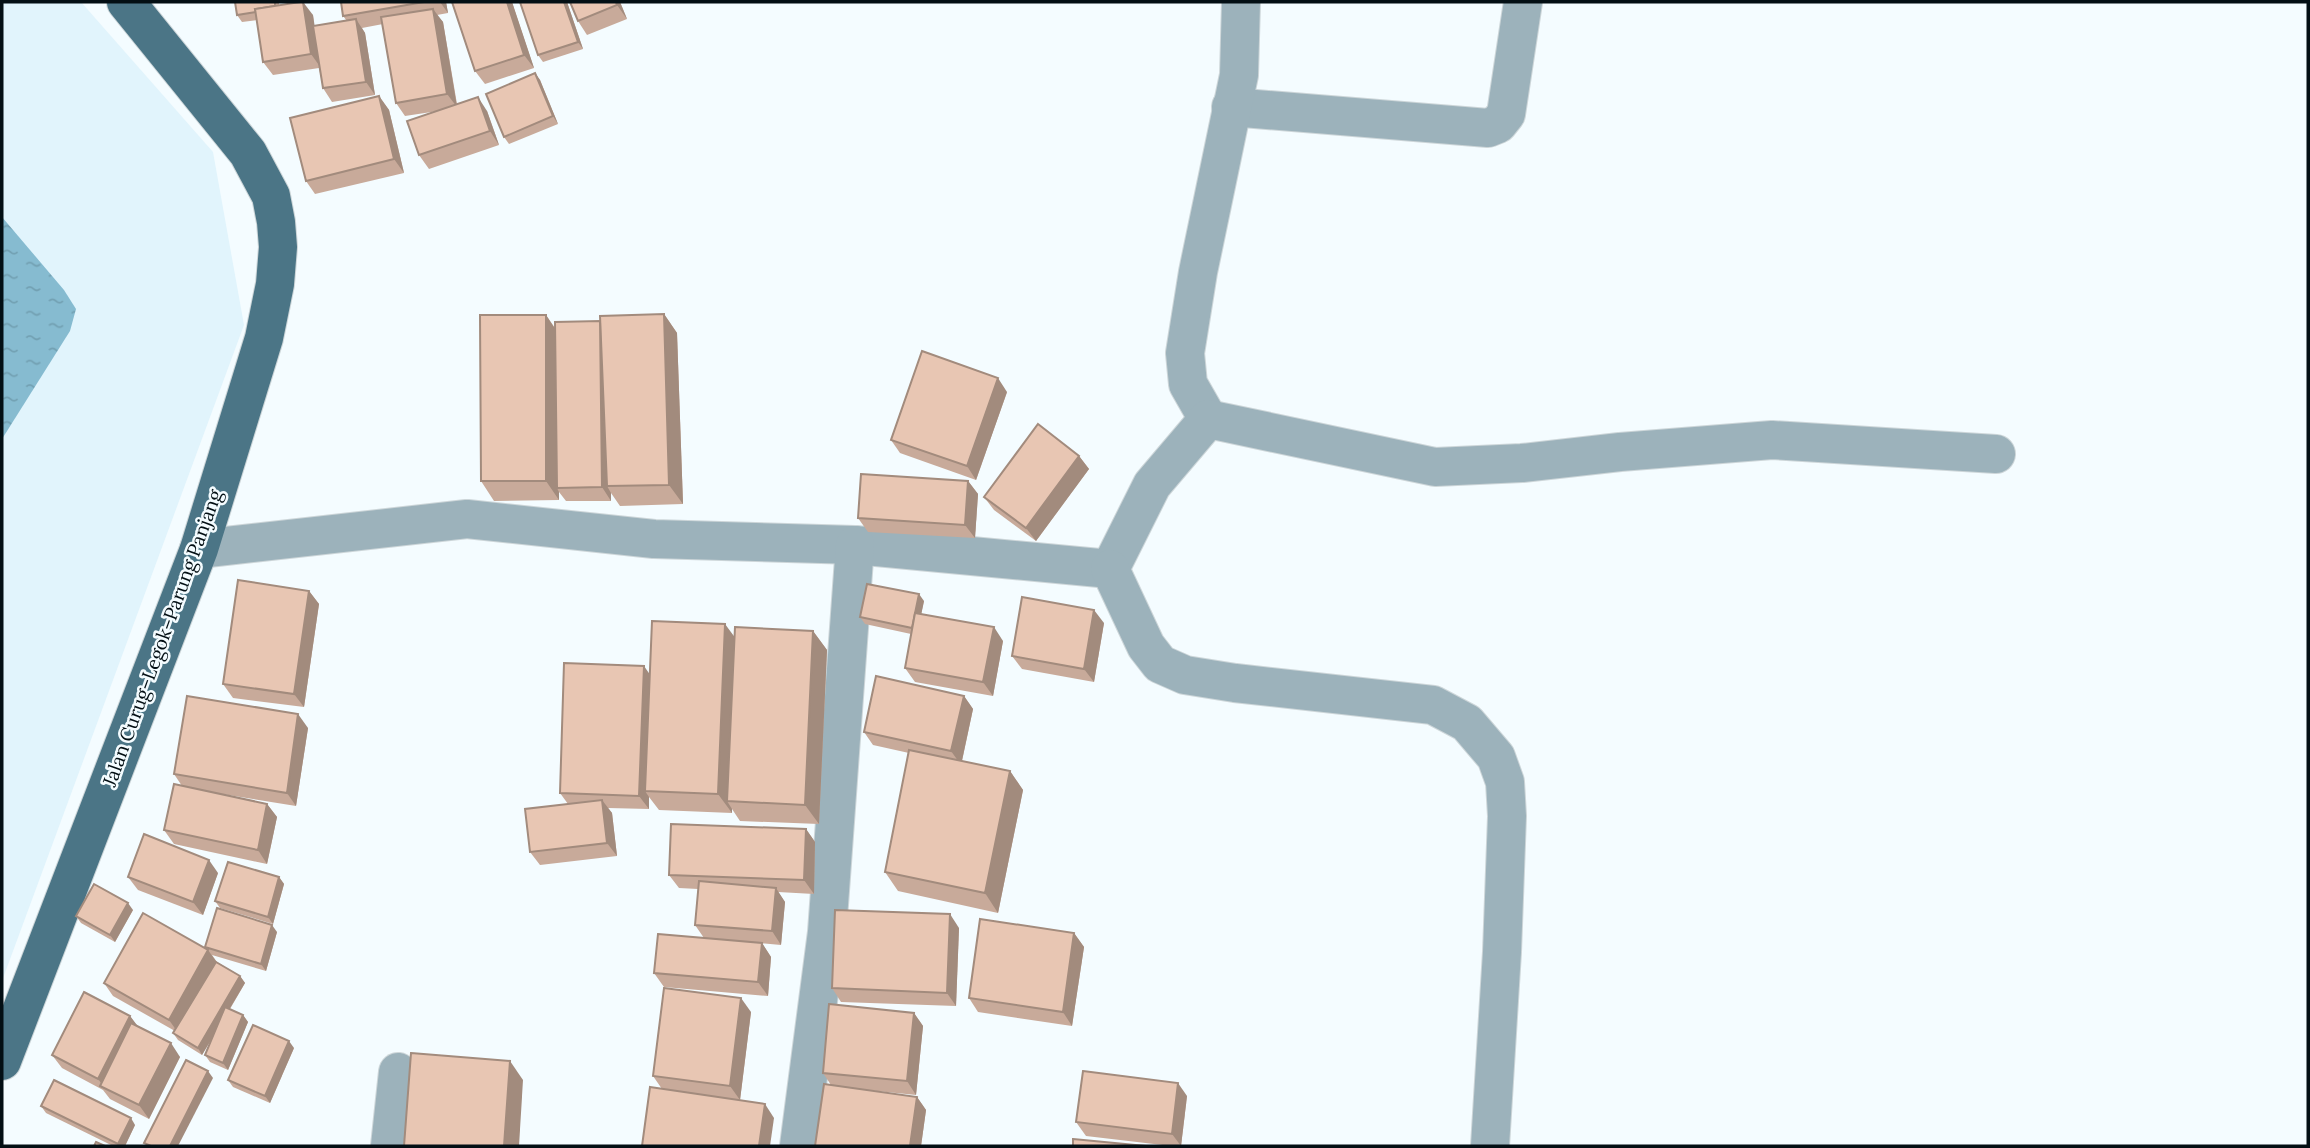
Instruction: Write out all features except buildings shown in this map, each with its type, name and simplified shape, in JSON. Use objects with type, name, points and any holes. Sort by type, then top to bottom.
[{"type":"main road","name":"Jalan Curug–Legok–Parung Panjang","points":[[2,1061],[199,549],[264,338],[275,284],[278,247],[271,196],[248,153],[128,2]]},
{"type":"street","points":[[1241,2],[1239,75],[1198,272],[1185,353],[1188,384],[1208,419],[1435,467],[1522,463],[1772,440],[1996,454]]},
{"type":"street","points":[[1231,107],[1488,128],[1498,124],[1506,114],[1523,2]]},
{"type":"street","points":[[1110,569],[1152,485],[1208,419]]},
{"type":"street","points":[[199,549],[467,519],[654,539],[855,545],[1110,569]]},
{"type":"street","points":[[799,1146],[827,932],[855,545]]},
{"type":"street","points":[[1110,569],[1146,646],[1160,664],[1185,675],[1235,683],[1433,705],[1467,723],[1496,757],[1505,782],[1507,816],[1490,1146]]},
{"type":"street","points":[[390,1146],[398,1072]]},
{"type":"shaded area","points":[[2,2],[81,2],[213,152],[244,325],[2,981]]},
{"type":"water","points":[[2,217],[64,290],[76,309],[70,331],[2,439]]}]
